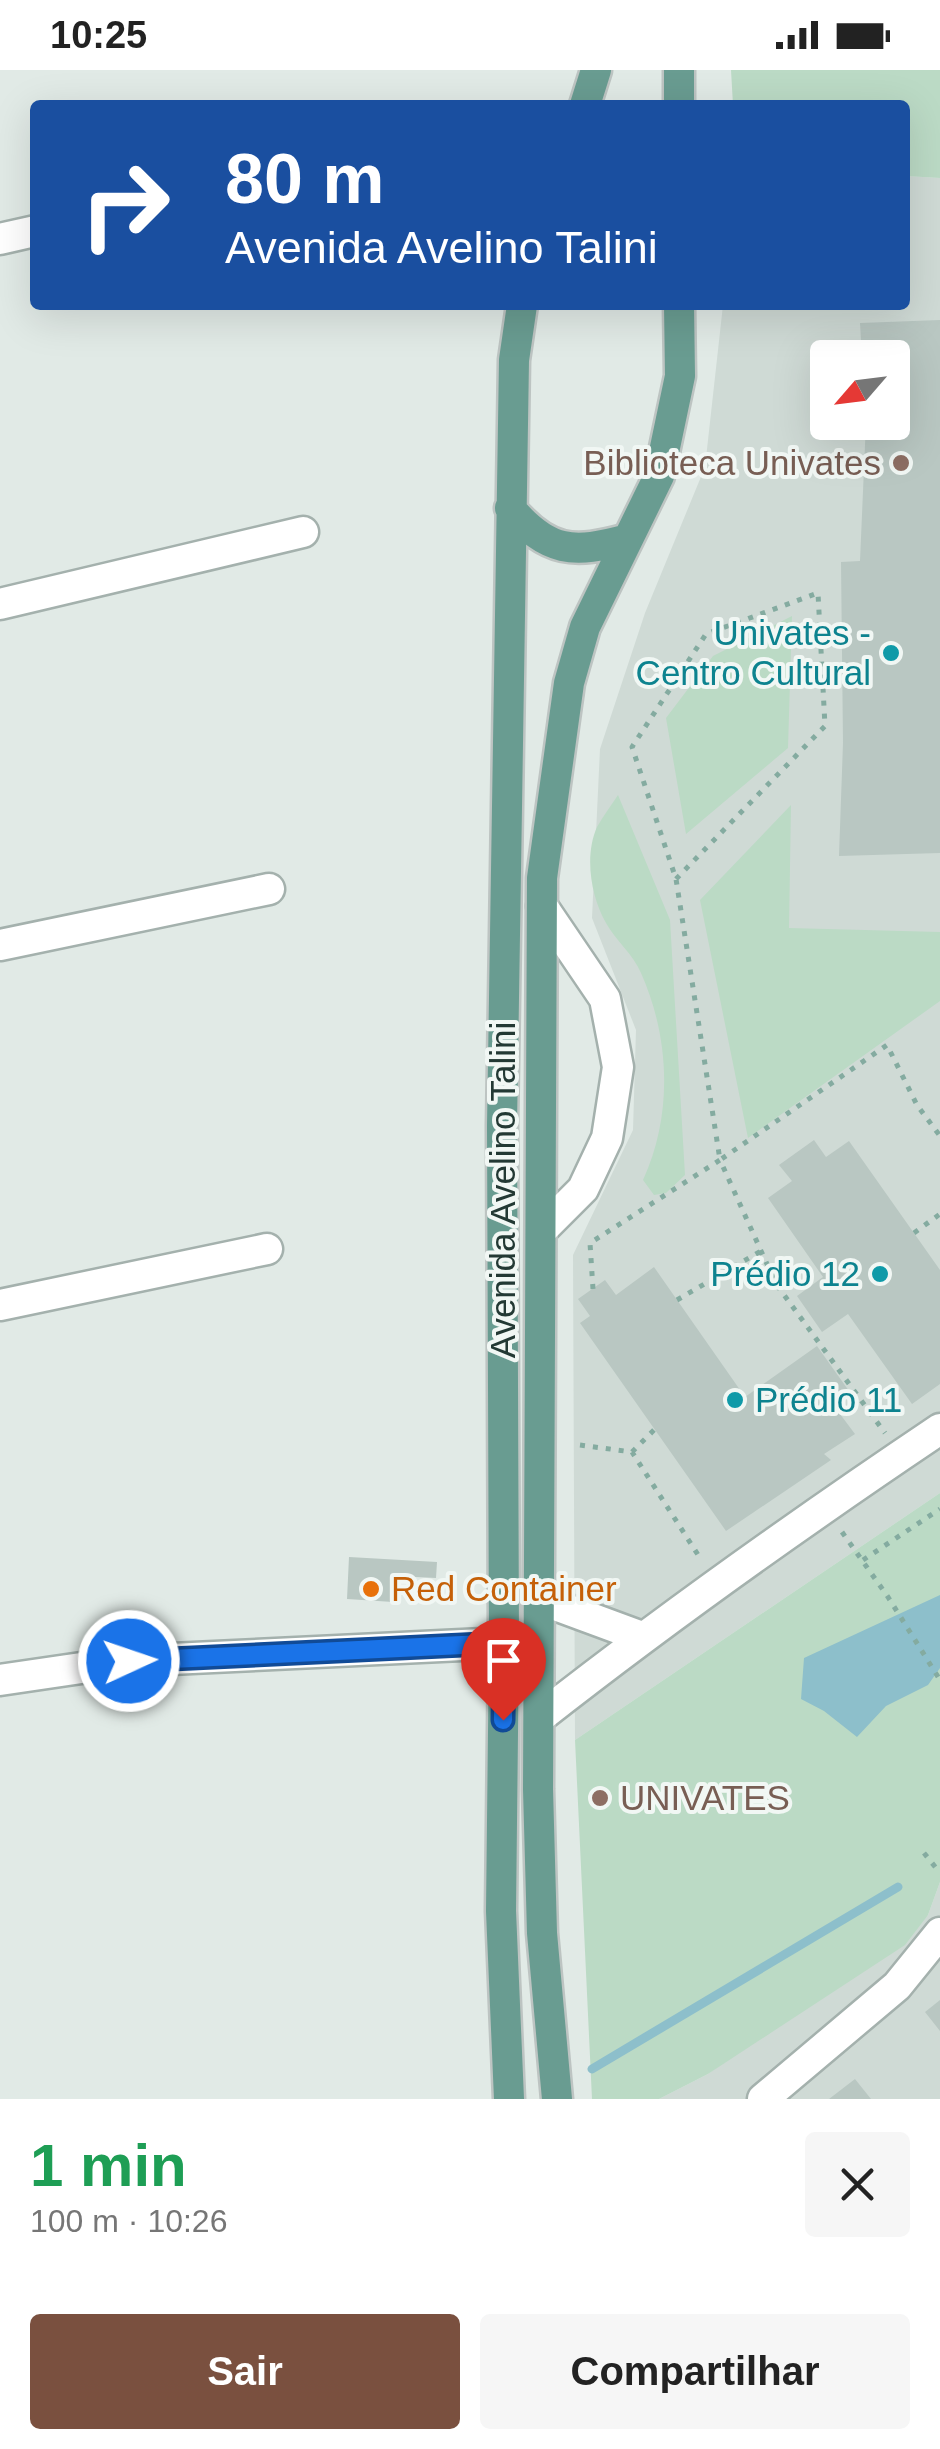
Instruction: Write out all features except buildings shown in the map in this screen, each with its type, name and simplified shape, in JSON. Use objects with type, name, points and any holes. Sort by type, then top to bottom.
[{"type":"main road","points":[[587,100],[596,70]]},
{"type":"main road","points":[[679,70],[679,100]]},
{"type":"main road","name":"Avenida Avelino Talini","points":[[509,2099],[501,1911],[503,1027],[510,508],[514,360],[521,310]]},
{"type":"main road","name":"Avenida Avelino Talini","points":[[557,2099],[542,1934],[539,1718],[542,878],[569,683],[585,627],[659,476],[680,376],[679,310]]},
{"type":"main road","points":[[510,508],[529,530],[549,544],[596,548],[628,539]]},
{"type":"street","points":[[0,239],[30,232]]},
{"type":"street","points":[[0,604],[303,532]]},
{"type":"street","points":[[0,945],[268,888]]},
{"type":"street","points":[[542,906],[606,999],[618,1066],[606,1138],[583,1189],[542,1230]]},
{"type":"street","points":[[0,1305],[268,1248]]},
{"type":"street","points":[[539,1718],[642,1637],[940,1429]]},
{"type":"street","points":[[539,1600],[642,1637]]},
{"type":"street","points":[[0,1680],[129,1661],[504,1643]]},
{"type":"street","points":[[763,2099],[898,1986],[940,1932]]},
{"type":"path","points":[[676,880],[826,726],[818,593],[706,634],[632,746],[676,880],[720,1160],[776,1284],[904,1454]]},
{"type":"path","points":[[593,1289],[590,1243],[720,1160],[887,1045],[918,1105],[940,1136]]},
{"type":"path","points":[[914,1233],[940,1214]]},
{"type":"path","points":[[677,1300],[762,1250]]},
{"type":"path","points":[[801,1319],[810,1315]]},
{"type":"path","points":[[632,1452],[655,1430]]},
{"type":"path","points":[[580,1444],[632,1452],[703,1562]]},
{"type":"path","points":[[824,1507],[888,1597],[940,1680]]},
{"type":"path","points":[[862,1561],[940,1510]]},
{"type":"path","points":[[924,1853],[940,1874]]},
{"type":"shaded area","points":[[910,176],[940,178],[940,1493],[575,1740],[573,1255],[633,1130],[636,1030],[592,918],[600,749],[645,613],[705,467],[722,310],[910,310]]},
{"type":"shaded area","points":[[940,1882],[940,2099],[659,2099],[708,2074],[928,1915]]},
{"type":"green space","points":[[731,70],[940,70],[940,178],[910,176],[910,100],[733,100]]},
{"type":"green space","points":[[792,616],[788,748],[686,834],[666,718],[713,656]]},
{"type":"green space","points":[[618,795],[670,920],[685,1175],[666,1193],[654,1195],[643,1180],[653,1155],[663,1103],[658,1024],[638,966],[601,913],[591,876],[593,838]]},
{"type":"green space","points":[[791,805],[789,928],[940,932],[940,1001],[748,1138],[700,900]]},
{"type":"green space","points":[[940,1493],[940,1882],[928,1915],[905,1945],[708,2074],[659,2099],[592,2099],[575,1740]]},
{"type":"water","points":[[940,1595],[940,1668],[928,1685],[886,1706],[857,1737],[801,1699],[804,1658]]},
{"type":"waterway","points":[[592,2069],[898,1887]]},
{"type":"place","name":"Biblioteca Univates","points":[[901,463]]},
{"type":"place","name":"Univates - Centro Cultural","points":[[891,653]]},
{"type":"place","name":"Prédio 12","points":[[880,1274]]},
{"type":"place","name":"Prédio 11","points":[[735,1400]]},
{"type":"place","name":"Red Container","points":[[371,1589]]},
{"type":"place","name":"UNIVATES","points":[[600,1798]]},
{"type":"route","points":[[129,1661],[504,1643],[503,1720]]}]
